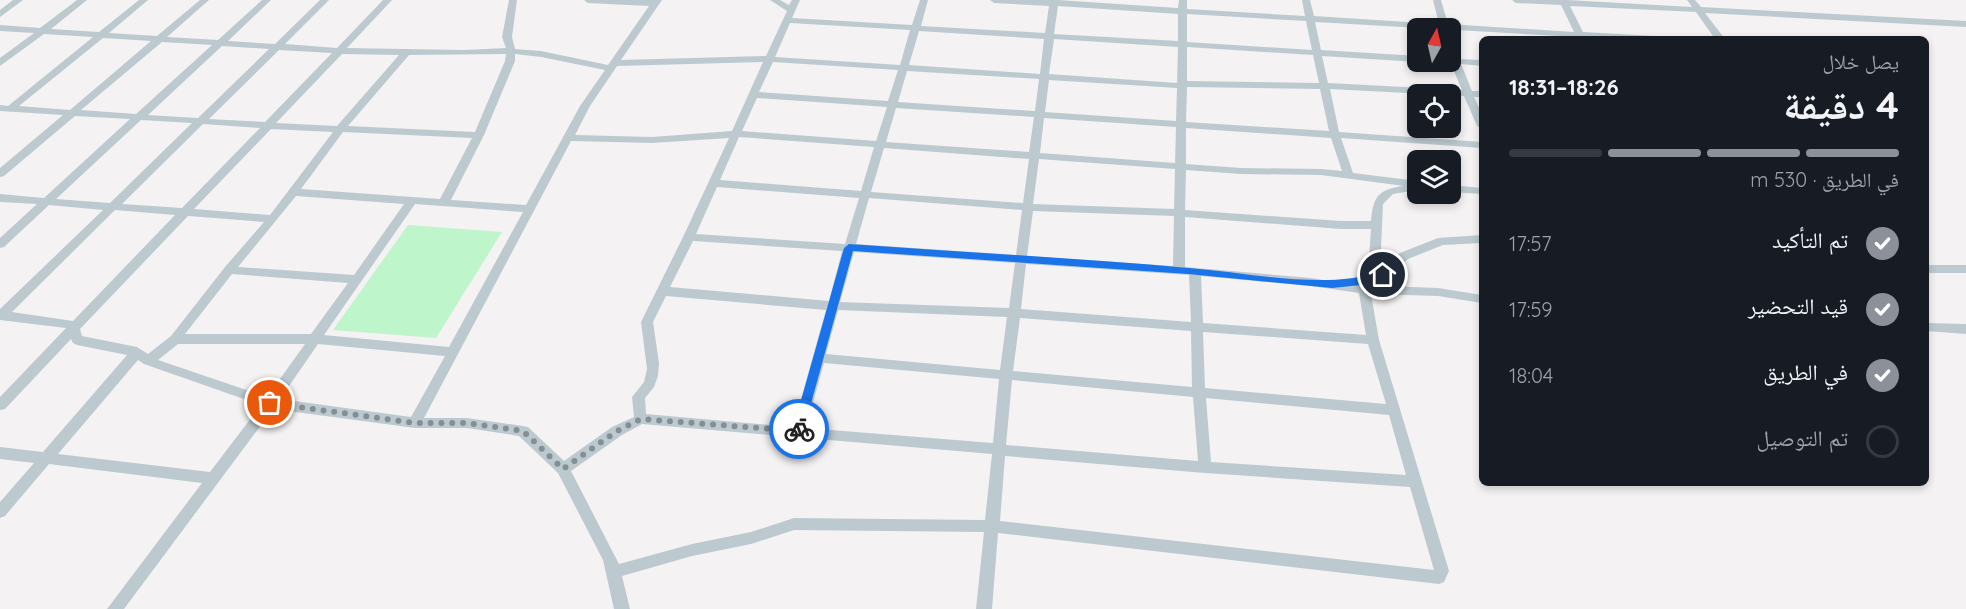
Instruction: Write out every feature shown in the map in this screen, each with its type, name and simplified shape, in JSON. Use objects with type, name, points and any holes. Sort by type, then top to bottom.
[{"type":"street","points":[[0,14],[20,0]]},
{"type":"street","points":[[0,63],[83,0]]},
{"type":"street","points":[[5,109],[144,0]]},
{"type":"street","points":[[0,174],[205,0]]},
{"type":"street","points":[[0,244],[267,0]]},
{"type":"street","points":[[0,315],[325,0]]},
{"type":"street","points":[[0,405],[73,326],[388,0]]},
{"type":"street","points":[[444,202],[479,135],[510,61],[511,51],[507,37],[513,0]]},
{"type":"street","points":[[588,0],[657,2]]},
{"type":"street","points":[[774,0],[792,10],[916,28],[1407,58]]},
{"type":"street","points":[[798,431],[849,248],[924,0]]},
{"type":"street","points":[[994,0],[1183,6],[1407,25]]},
{"type":"street","points":[[1305,0],[1334,133],[1348,174]]},
{"type":"street","points":[[1437,0],[1442,18]]},
{"type":"street","points":[[1516,0],[1966,24]]},
{"type":"street","points":[[1691,0],[1718,36]]},
{"type":"street","points":[[1563,1],[1580,36]]},
{"type":"street","points":[[415,423],[585,106],[657,2]]},
{"type":"street","points":[[984,609],[1006,376],[1054,2]]},
{"type":"street","points":[[1179,270],[1183,6]]},
{"type":"street","points":[[641,419],[636,403],[638,394],[652,375],[653,361],[647,335],[647,322],[737,134],[792,10]]},
{"type":"street","points":[[0,28],[341,51],[464,53],[511,51],[614,66],[770,59],[1183,85],[1323,86],[1479,94]]},
{"type":"street","points":[[1461,28],[1567,36]]},
{"type":"street","points":[[0,512],[143,357],[175,339],[229,270],[273,219],[340,129],[406,52]]},
{"type":"street","points":[[1461,62],[1479,63]]},
{"type":"street","points":[[1458,72],[1479,118]]},
{"type":"street","points":[[754,95],[1334,133],[1479,145]]},
{"type":"street","points":[[5,109],[479,135]]},
{"type":"street","points":[[567,138],[652,140],[737,134],[1241,171],[1348,174],[1407,184]]},
{"type":"street","points":[[714,183],[1027,207],[1180,213],[1341,225],[1378,225]]},
{"type":"street","points":[[1374,279],[1378,203],[1390,191],[1407,188]]},
{"type":"street","points":[[1461,189],[1479,190]]},
{"type":"street","points":[[293,192],[530,208]]},
{"type":"street","points":[[0,198],[273,219]]},
{"type":"street","points":[[115,609],[270,403],[412,200]]},
{"type":"street","points":[[689,237],[1179,270],[1364,290],[1438,292],[1479,299]]},
{"type":"street","points":[[1332,285],[1374,279],[1383,275],[1395,261],[1414,251],[1443,241],[1479,239]]},
{"type":"street","points":[[1929,269],[1966,269]]},
{"type":"street","points":[[229,270],[356,279]]},
{"type":"street","points":[[1195,272],[1199,394],[1205,467]]},
{"type":"street","points":[[613,572],[692,550],[751,538],[794,524],[992,526],[1439,577],[1442,571],[1373,340],[1364,290]]},
{"type":"street","points":[[662,291],[834,306],[1014,313],[1373,340]]},
{"type":"street","points":[[0,315],[67,323],[73,326],[77,340],[143,357],[270,403],[415,423],[467,423],[523,431],[563,469],[610,559],[622,609]]},
{"type":"street","points":[[1929,327],[1966,328]]},
{"type":"street","points":[[175,339],[314,339],[453,352]]},
{"type":"street","points":[[819,358],[1395,410]]},
{"type":"street","points":[[563,469],[617,431],[641,419],[1205,467],[1414,481]]},
{"type":"street","points":[[0,453],[212,478]]},
{"type":"green space","points":[[408,225],[502,232],[436,338],[333,330]]},
{"type":"way so far","points":[[270,403],[415,423],[467,423],[523,431],[563,469],[617,431],[641,419],[798,431],[799,429]]},
{"type":"route","points":[[799,429],[849,248],[1188,271],[1332,285],[1361,282],[1383,275]]}]
